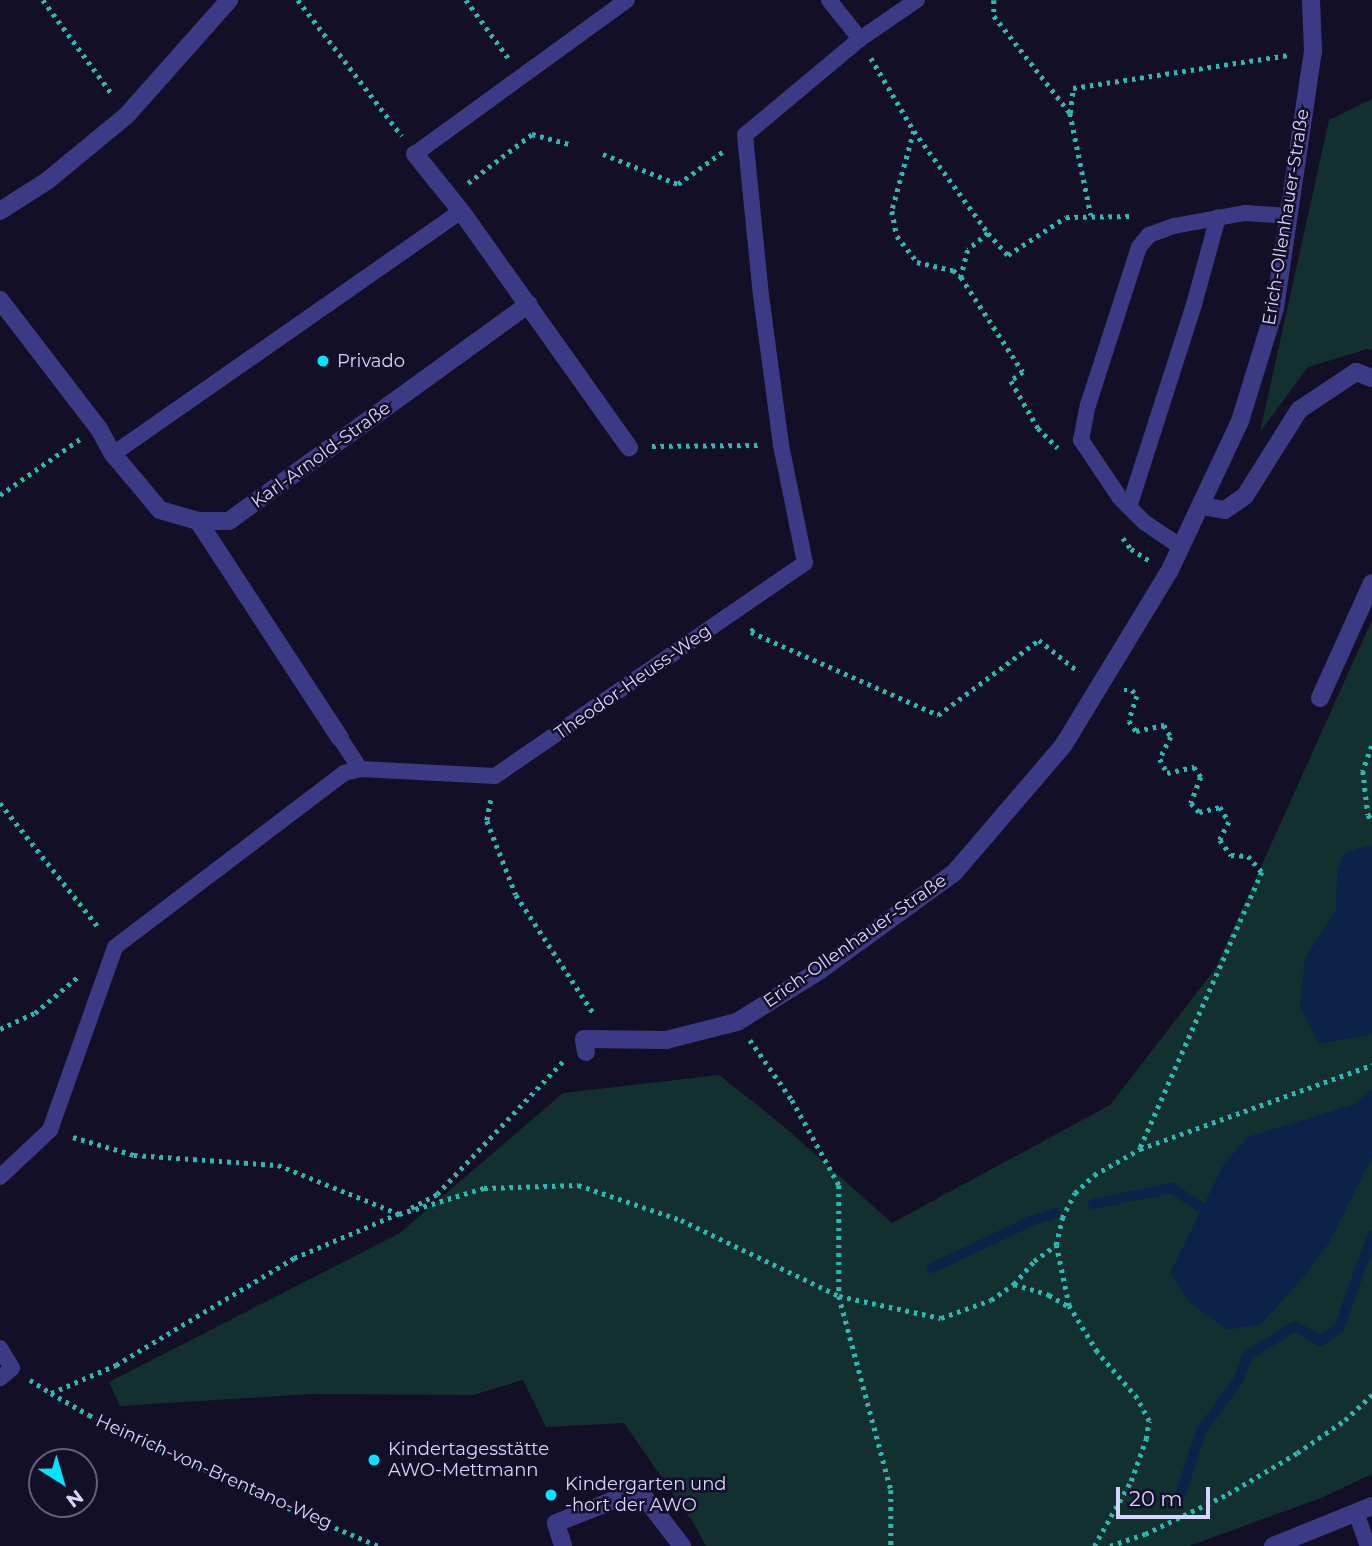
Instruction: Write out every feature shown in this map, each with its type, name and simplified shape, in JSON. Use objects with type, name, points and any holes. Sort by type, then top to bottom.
[{"type":"street","points":[[0,211],[47,181],[127,115],[229,0]]},
{"type":"street","name":"Erich-Ollenhauer-Straße","points":[[584,1046],[666,1040],[737,1022],[819,971],[954,873],[1063,746],[1100,689],[1181,547],[1240,421],[1275,308],[1313,51],[1311,0]]},
{"type":"street","points":[[415,153],[529,304],[629,447]]},
{"type":"street","name":"Karl-Arnold-Straße","points":[[0,300],[99,429],[113,454],[160,510],[198,521],[229,522],[529,304]]},
{"type":"street","points":[[1202,506],[1225,510],[1245,496],[1299,410],[1356,372],[1372,378]]},
{"type":"street","points":[[198,521],[340,738]]},
{"type":"street","points":[[1320,698],[1372,583]]},
{"type":"street","points":[[563,1546],[556,1523],[639,1490],[680,1545]]},
{"type":"street","points":[[1273,1546],[1364,1509]]},
{"type":"lane","points":[[415,153],[627,0]]},
{"type":"lane","points":[[829,0],[860,39]]},
{"type":"lane","points":[[745,135],[860,39],[917,0]]},
{"type":"lane","name":"Theodor-Heuss-Weg","points":[[495,776],[805,563],[781,445],[761,296],[745,135]]},
{"type":"lane","points":[[113,454],[455,204]]},
{"type":"lane","points":[[1181,547],[1144,522],[1129,507],[1081,440],[1088,405],[1139,247],[1149,235],[1174,226],[1245,213],[1289,216]]},
{"type":"lane","points":[[1129,507],[1193,308],[1218,217]]},
{"type":"lane","points":[[340,738],[360,769]]},
{"type":"lane","points":[[0,1177],[50,1130],[115,947],[344,773],[360,769],[495,776]]},
{"type":"lane","points":[[0,1348],[6,1373]]},
{"type":"lane","points":[[1364,1509],[1368,1546]]},
{"type":"path","points":[[43,0],[127,115]]},
{"type":"path","points":[[298,0],[415,153]]},
{"type":"path","points":[[466,0],[521,74]]},
{"type":"path","points":[[994,0],[994,16],[1070,113]]},
{"type":"path","points":[[860,39],[914,131],[988,233],[968,250],[961,277]]},
{"type":"path","points":[[1091,215],[1070,113],[1073,89],[1313,51]]},
{"type":"path","points":[[914,131],[892,211],[897,236],[917,262],[953,270],[961,277],[1023,372],[1011,381],[1038,428],[1054,443]]},
{"type":"path","points":[[455,204],[532,134],[569,144]]},
{"type":"path","points":[[603,154],[678,184],[745,135]]},
{"type":"path","points":[[0,495],[61,449],[99,429]]},
{"type":"path","points":[[629,447],[781,445]]},
{"type":"path","points":[[760,623],[751,632],[938,715],[1039,639],[1100,689],[1132,690],[1137,696],[1129,722],[1136,732],[1164,726],[1171,737],[1160,759],[1167,773],[1194,767],[1201,777],[1191,803],[1199,812],[1220,807],[1229,822],[1220,840],[1231,855],[1248,856],[1262,872],[1140,1149]]},
{"type":"path","points":[[1372,746],[1363,771],[1368,815],[1372,820]]},
{"type":"path","points":[[51,1393],[116,1366],[294,1258],[399,1214],[437,1194],[584,1046],[594,1014],[516,895],[488,821],[495,776]]},
{"type":"path","points":[[0,803],[115,947],[35,1013],[0,1029]]},
{"type":"path","points":[[737,1022],[792,1100],[839,1185],[839,1296],[891,1489],[891,1546]]},
{"type":"path","points":[[1094,1546],[1131,1481],[1146,1439],[1149,1421],[1137,1398],[1097,1352],[1069,1306],[1056,1245],[1062,1218],[1075,1193],[1094,1175],[1140,1149],[1372,1065]]},
{"type":"path","points":[[50,1130],[134,1155],[278,1165],[399,1214],[484,1188],[578,1185],[681,1220],[839,1296],[941,1318],[991,1300],[1014,1284],[1034,1261],[1056,1245]]},
{"type":"path","points":[[1014,1284],[1049,1295],[1069,1306]]},
{"type":"path","name":"Heinrich-von-Brentano-Weg","points":[[6,1373],[288,1508],[379,1546]]},
{"type":"path","points":[[1110,1546],[1145,1534],[1228,1494],[1297,1453],[1345,1420],[1372,1395]]},
{"type":"green space","points":[[1372,99],[1372,350],[1308,367],[1260,432],[1329,120]]},
{"type":"green space","points":[[1372,620],[1372,1474],[1321,1498],[1189,1546],[706,1546],[694,1524],[624,1423],[546,1427],[523,1380],[473,1395],[312,1394],[120,1406],[109,1382],[400,1233],[563,1093],[719,1075],[781,1124],[892,1223],[1110,1105],[1215,969]]},
{"type":"water","points":[[1372,845],[1372,1034],[1319,1044],[1300,1006],[1305,959],[1336,909],[1337,874],[1344,853]]},
{"type":"water","points":[[1372,1089],[1372,1157],[1329,1243],[1308,1272],[1261,1324],[1227,1330],[1191,1303],[1170,1273],[1224,1164],[1248,1137],[1355,1104]]},
{"type":"waterway","points":[[1093,1204],[1172,1188],[1212,1215]]},
{"type":"waterway","points":[[932,1268],[1031,1221],[1056,1213]]},
{"type":"waterway","points":[[1180,1496],[1201,1431],[1239,1379],[1247,1356],[1295,1326],[1320,1341],[1339,1328],[1372,1236]]},
{"type":"place","name":"Privado","points":[[323,361]]},
{"type":"place","name":"Kindertagesstätte AWO-Mettmann","points":[[374,1460]]},
{"type":"place","name":"Kindergarten und -hort der AWO","points":[[551,1495]]}]
